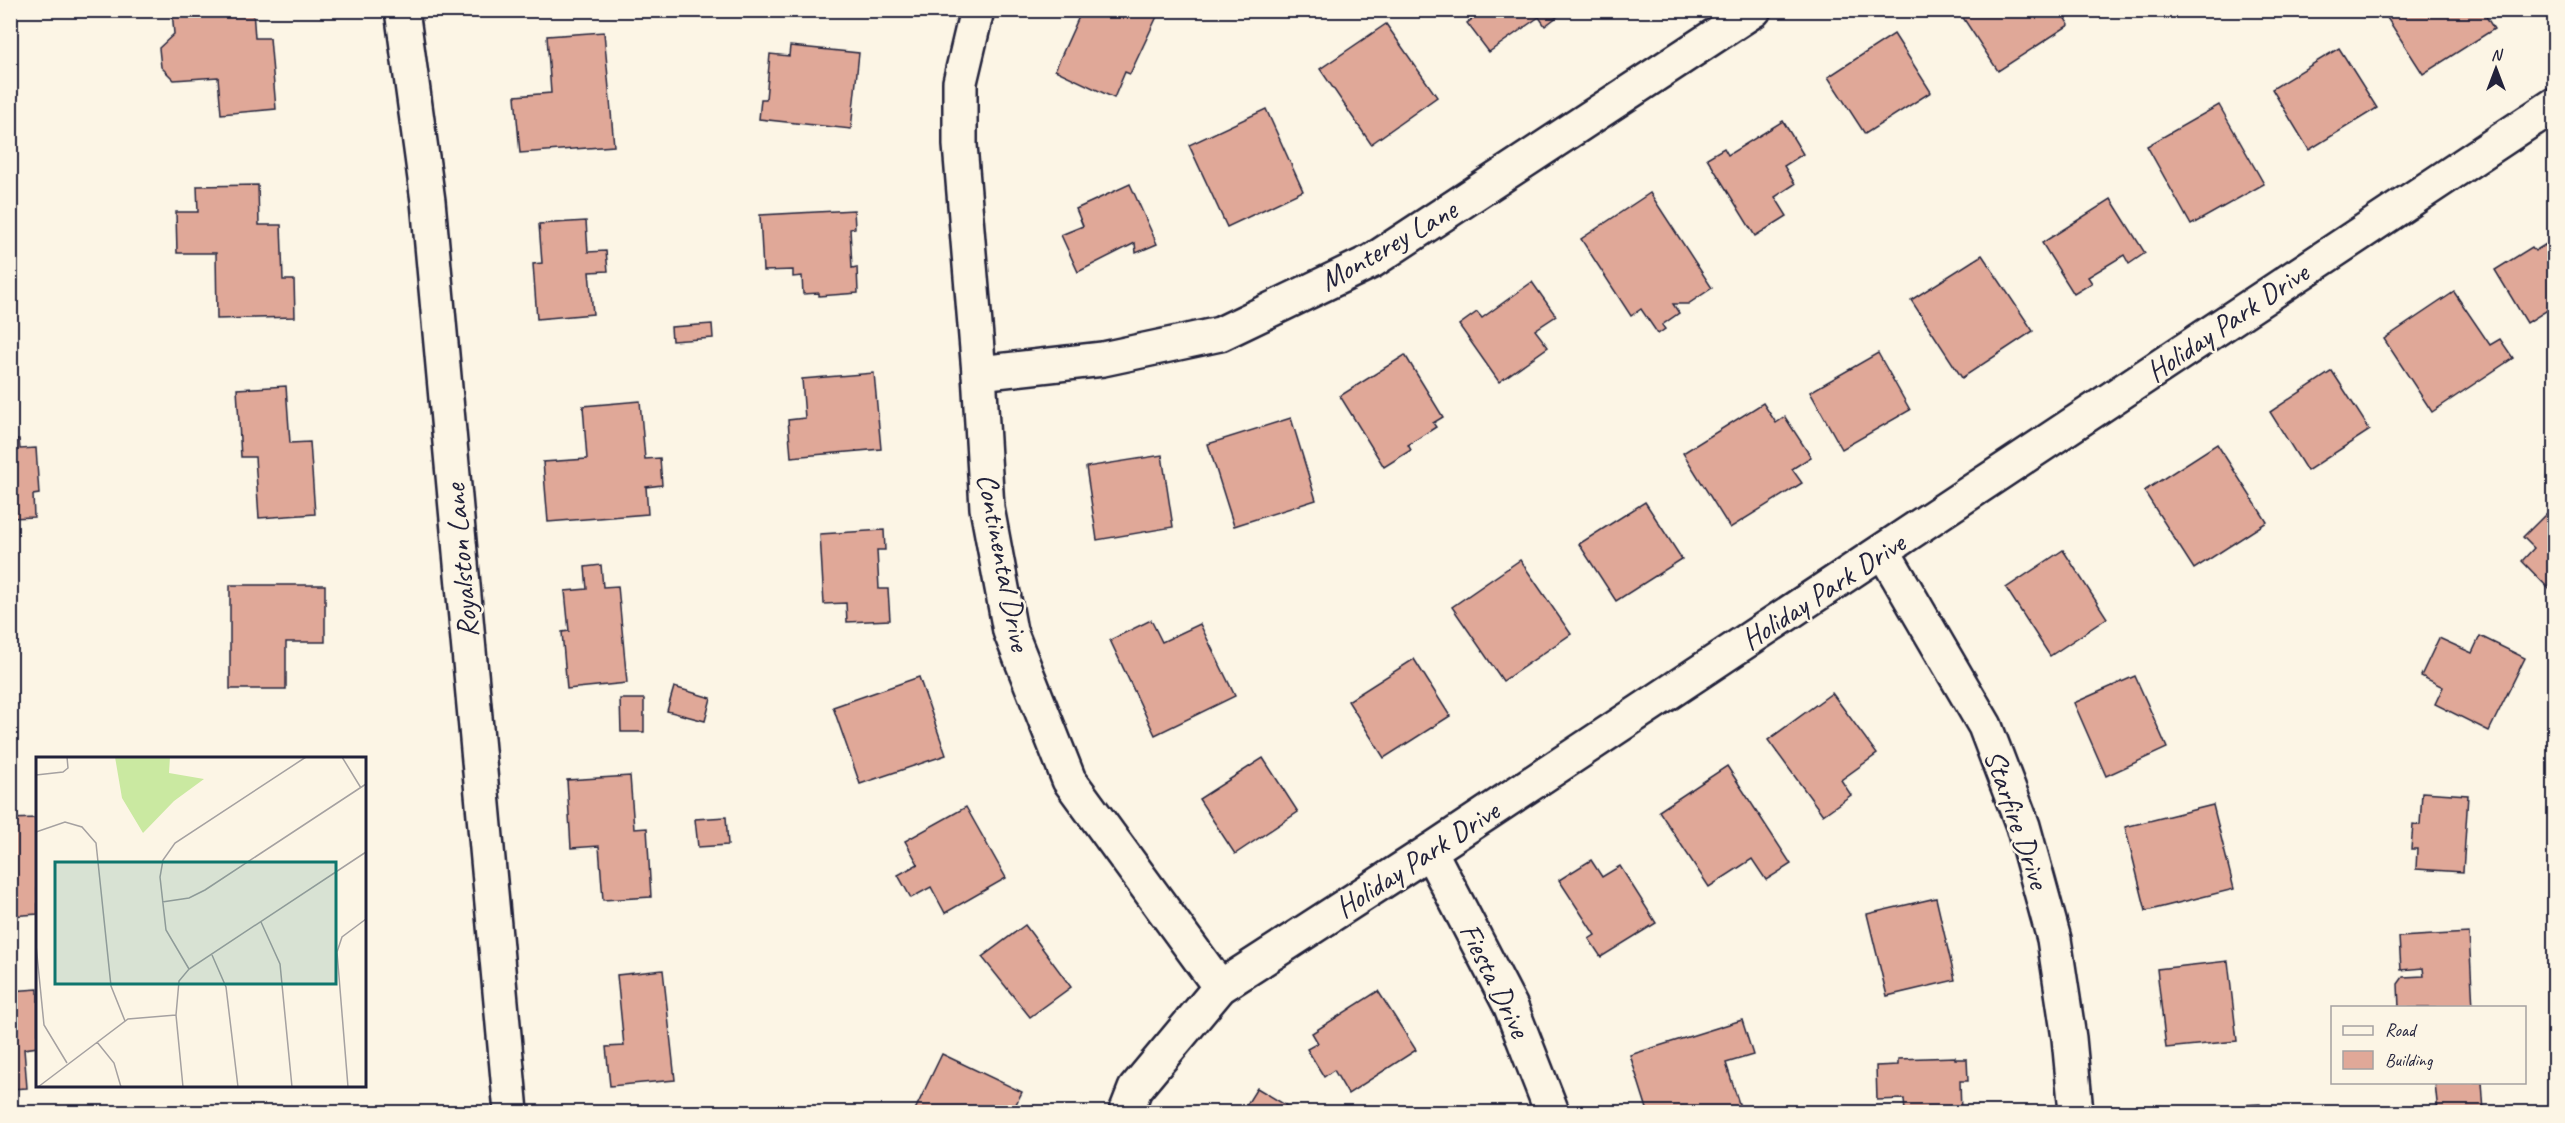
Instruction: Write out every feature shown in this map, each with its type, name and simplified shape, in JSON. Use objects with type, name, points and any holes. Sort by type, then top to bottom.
[{"type":"street","name":"Royalston Lane","points":[[402,10],[429,213],[511,1113]]},
{"type":"street","name":"Continental Drive","points":[[977,10],[960,82],[960,145],[979,373],[987,508],[1010,631],[1069,780],[1220,987]]},
{"type":"street","name":"Monterey Lane","points":[[979,373],[1103,359],[1220,334],[1372,261],[1754,10]]},
{"type":"street","name":"Holiday Park Drive","points":[[1126,1113],[1135,1089],[1220,987],[1884,551],[2554,105]]},
{"type":"street","name":"Starfire Drive","points":[[1884,551],[1985,726],[2023,826],[2054,939],[2069,1038],[2076,1113]]},
{"type":"street","name":"Fiesta Drive","points":[[1430,851],[1511,1007],[1552,1113]]},
{"type":"building","points":[[172,10],[253,10],[255,38],[270,38],[276,109],[221,114],[218,77],[174,80],[161,67],[159,48],[174,34]]},
{"type":"building","points":[[1082,10],[1160,10],[1130,74],[1125,72],[1114,98],[1055,70]]},
{"type":"building","points":[[1485,10],[1560,10],[1562,13],[1545,26],[1539,17],[1489,52],[1467,23]]},
{"type":"building","points":[[1958,10],[2060,10],[2069,25],[1998,71]]},
{"type":"building","points":[[2382,10],[2482,10],[2494,29],[2423,74]]},
{"type":"building","points":[[1386,24],[1437,97],[1371,144],[1320,69]]},
{"type":"building","points":[[604,32],[614,146],[520,153],[515,96],[551,93],[547,36]]},
{"type":"building","points":[[1894,34],[1931,92],[1865,134],[1828,77]]},
{"type":"building","points":[[790,46],[859,53],[851,129],[759,119],[761,99],[766,99],[770,54],[789,56]]},
{"type":"building","points":[[2339,48],[2377,108],[2309,150],[2272,89]]},
{"type":"building","points":[[2219,105],[2264,184],[2191,225],[2147,146]]},
{"type":"building","points":[[1266,109],[1303,191],[1227,227],[1189,145]]},
{"type":"building","points":[[1783,121],[1803,154],[1784,166],[1795,184],[1775,197],[1787,216],[1755,236],[1707,158],[1724,148],[1728,155]]},
{"type":"building","points":[[1130,184],[1157,244],[1136,253],[1135,243],[1078,272],[1061,235],[1083,226],[1076,209]]},
{"type":"building","points":[[258,185],[259,225],[281,225],[283,280],[294,280],[295,317],[217,319],[216,253],[177,253],[176,212],[198,212],[197,186]]},
{"type":"building","points":[[1650,193],[1712,288],[1688,304],[1673,304],[1679,313],[1662,325],[1665,329],[1658,334],[1641,309],[1631,316],[1581,239]]},
{"type":"building","points":[[2111,199],[2145,253],[2129,264],[2124,255],[2088,277],[2092,283],[2074,294],[2042,243]]},
{"type":"building","points":[[854,210],[855,228],[850,229],[852,268],[857,267],[858,293],[819,296],[819,293],[803,294],[802,276],[793,277],[793,270],[763,271],[760,215]]},
{"type":"building","points":[[586,221],[588,252],[606,251],[608,271],[589,272],[593,314],[537,319],[533,264],[542,263],[539,224]]},
{"type":"building","points":[[2554,239],[2554,306],[2527,323],[2495,270],[2532,247],[2535,251]]},
{"type":"building","points":[[1982,255],[2033,331],[1962,378],[1911,300]]},
{"type":"building","points":[[1532,282],[1556,316],[1535,330],[1548,347],[1499,382],[1459,325],[1477,312],[1482,318]]},
{"type":"building","points":[[2454,292],[2490,345],[2500,339],[2513,358],[2432,412],[2384,339]]},
{"type":"building","points":[[712,324],[713,338],[672,341],[671,327]]},
{"type":"building","points":[[1878,353],[1910,410],[1842,449],[1810,392]]},
{"type":"building","points":[[1405,355],[1443,417],[1433,423],[1436,427],[1408,445],[1411,450],[1384,467],[1340,396]]},
{"type":"building","points":[[2332,371],[2370,430],[2307,471],[2270,412]]},
{"type":"building","points":[[874,373],[881,449],[791,457],[788,420],[805,418],[802,379]]},
{"type":"building","points":[[286,386],[290,443],[310,442],[315,514],[259,518],[255,457],[241,457],[237,389]]},
{"type":"building","points":[[640,401],[645,459],[660,458],[662,485],[646,487],[648,514],[548,522],[543,462],[587,459],[583,406]]},
{"type":"building","points":[[1763,403],[1776,423],[1785,417],[1811,457],[1792,469],[1802,483],[1730,528],[1683,453]]},
{"type":"building","points":[[1291,418],[1316,500],[1234,526],[1208,444]]},
{"type":"building","points":[[10,439],[19,439],[20,449],[36,448],[39,494],[33,495],[34,517],[10,518]]},
{"type":"building","points":[[2217,444],[2267,522],[2194,569],[2144,491]]},
{"type":"building","points":[[1162,455],[1173,527],[1097,540],[1086,467]]},
{"type":"building","points":[[1645,502],[1682,559],[1616,601],[1579,544]]},
{"type":"building","points":[[2551,509],[2554,513],[2554,594],[2522,561],[2534,548],[2523,537]]},
{"type":"building","points":[[884,530],[885,550],[877,550],[879,589],[888,589],[890,620],[847,622],[846,603],[824,604],[820,534]]},
{"type":"building","points":[[2063,550],[2107,618],[2050,656],[2006,588]]},
{"type":"building","points":[[1520,560],[1571,634],[1503,681],[1452,607]]},
{"type":"building","points":[[601,565],[603,587],[618,586],[627,683],[567,689],[562,632],[569,631],[565,591],[587,589],[585,567]]},
{"type":"building","points":[[230,585],[325,585],[325,642],[286,642],[286,689],[230,689]]},
{"type":"building","points":[[1151,620],[1162,642],[1200,624],[1235,696],[1155,735],[1110,640]]},
{"type":"building","points":[[2480,636],[2525,658],[2489,731],[2435,704],[2443,687],[2421,676],[2439,638],[2472,653]]},
{"type":"building","points":[[1414,659],[1450,716],[1384,758],[1348,701]]},
{"type":"building","points":[[2135,676],[2167,748],[2106,776],[2074,703]]},
{"type":"building","points":[[919,677],[946,755],[860,784],[833,707]]},
{"type":"building","points":[[674,687],[711,698],[705,721],[667,711]]},
{"type":"building","points":[[1832,693],[1877,754],[1841,780],[1851,795],[1823,815],[1768,740]]},
{"type":"building","points":[[620,699],[644,699],[644,732],[621,732]]},
{"type":"building","points":[[1263,758],[1298,812],[1235,854],[1199,799]]},
{"type":"building","points":[[1727,766],[1791,864],[1766,880],[1752,859],[1709,887],[1659,811]]},
{"type":"building","points":[[630,776],[634,829],[647,828],[651,897],[603,900],[599,846],[571,848],[567,780]]},
{"type":"building","points":[[2422,792],[2468,795],[2463,872],[2416,869],[2417,849],[2411,849],[2413,824],[2420,825]]},
{"type":"building","points":[[2213,805],[2234,889],[2146,911],[2125,827]]},
{"type":"building","points":[[966,807],[1006,878],[945,913],[931,887],[911,898],[898,875],[918,864],[905,841]]},
{"type":"building","points":[[726,817],[728,845],[698,847],[695,819]]},
{"type":"building","points":[[36,818],[36,914],[10,916],[10,819]]},
{"type":"building","points":[[1591,860],[1602,877],[1620,866],[1656,923],[1601,957],[1589,939],[1595,935],[1559,880]]},
{"type":"building","points":[[1936,898],[1955,980],[1887,996],[1867,914]]},
{"type":"building","points":[[1025,925],[1071,987],[1030,1017],[982,957]]},
{"type":"building","points":[[2469,933],[2473,1006],[2399,1006],[2398,984],[2403,977],[2424,976],[2423,968],[2401,970],[2399,937]]},
{"type":"building","points":[[2228,961],[2237,1041],[2166,1048],[2157,969]]},
{"type":"building","points":[[663,970],[675,1080],[610,1086],[606,1047],[624,1046],[617,975]]},
{"type":"building","points":[[36,989],[36,1047],[24,1049],[27,1088],[10,1089],[10,991]]},
{"type":"building","points":[[1378,991],[1416,1050],[1348,1094],[1334,1070],[1324,1077],[1307,1049],[1318,1043],[1312,1033]]},
{"type":"building","points":[[1742,1020],[1753,1055],[1726,1063],[1741,1110],[1648,1112],[1630,1055]]},
{"type":"building","points":[[942,1054],[1022,1092],[1012,1112],[914,1112]]},
{"type":"building","points":[[1955,1057],[1955,1059],[1967,1059],[1968,1081],[1960,1081],[1961,1112],[1905,1112],[1904,1099],[1877,1100],[1876,1066],[1898,1065],[1898,1059]]},
{"type":"building","points":[[2435,1084],[2482,1084],[2484,1112],[2438,1112]]},
{"type":"building","points":[[1257,1088],[1297,1112],[1249,1112],[1244,1109]]},
{"type":"building","points":[[2260,1104],[2261,1112],[2171,1112],[2170,1109]]}]
